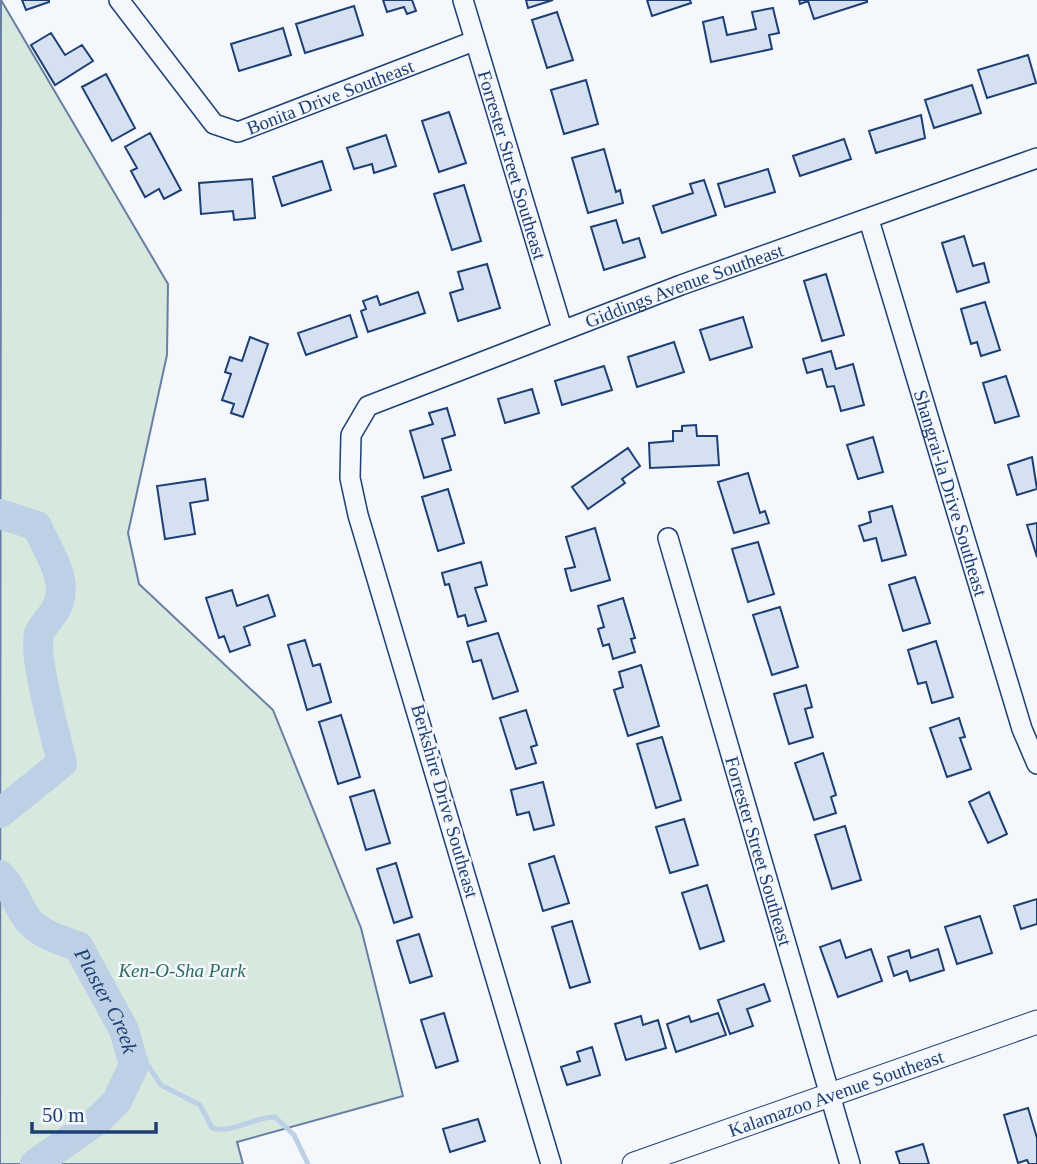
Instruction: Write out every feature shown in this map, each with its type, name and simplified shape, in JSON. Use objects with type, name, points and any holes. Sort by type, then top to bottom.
[{"type":"main road","name":"Kalamazoo Avenue Southeast","points":[[634,1164],[1037,1022]]},
{"type":"street","name":"Bonita Drive Southeast","points":[[119,0],[214,124],[238,132],[474,41]]},
{"type":"street","name":"Forrester Street Southeast","points":[[463,0],[562,329]]},
{"type":"street","name":"Giddings Avenue Southeast","points":[[351,435],[368,406],[562,329],[1037,158]]},
{"type":"street","name":"Shangrai-la Drive Southeast","points":[[869,220],[1021,729],[1037,764]]},
{"type":"street","name":"Berkshire Drive Southeast","points":[[351,435],[350,478],[358,515],[551,1164]]},
{"type":"street","name":"Forrester Street Southeast","points":[[668,538],[850,1164]]},
{"type":"green space","name":"Ken-O-Sha Park","points":[[1,0],[168,284],[167,355],[128,533],[139,584],[273,710],[361,928],[403,1096],[237,1142],[243,1164],[0,1164]]},
{"type":"building","points":[[22,0],[49,0],[49,2],[26,10]]},
{"type":"building","points":[[383,0],[412,0],[416,11],[407,14],[404,7],[387,12]]},
{"type":"building","points":[[526,0],[553,0],[528,8]]},
{"type":"building","points":[[647,0],[690,0],[691,3],[652,16]]},
{"type":"building","points":[[799,0],[867,2],[814,19],[808,1],[800,4]]},
{"type":"building","points":[[354,6],[363,35],[305,53],[296,24]]},
{"type":"building","points":[[773,8],[779,33],[769,35],[772,49],[711,62],[703,22],[723,17],[727,35],[756,29],[752,12]]},
{"type":"building","points":[[557,12],[573,60],[547,68],[532,20]]},
{"type":"building","points":[[283,28],[291,55],[239,71],[231,44]]},
{"type":"building","points":[[51,33],[65,55],[82,45],[93,61],[55,85],[31,45]]},
{"type":"building","points":[[1028,55],[1036,83],[987,98],[978,70]]},
{"type":"building","points":[[106,74],[135,128],[112,141],[82,87]]},
{"type":"building","points":[[586,80],[598,124],[564,134],[551,90]]},
{"type":"building","points":[[972,85],[981,113],[934,128],[925,100]]},
{"type":"building","points":[[449,112],[466,163],[439,172],[422,121]]},
{"type":"building","points":[[921,115],[925,138],[876,153],[869,131]]},
{"type":"building","points":[[150,133],[181,190],[164,199],[159,189],[145,197],[131,171],[137,168],[125,147]]},
{"type":"building","points":[[386,135],[396,166],[374,173],[372,164],[354,169],[347,148]]},
{"type":"building","points":[[844,139],[851,159],[800,176],[793,156]]},
{"type":"building","points":[[604,149],[616,192],[620,190],[623,203],[588,213],[572,158]]},
{"type":"building","points":[[322,161],[331,190],[282,206],[273,177]]},
{"type":"building","points":[[768,169],[775,192],[725,207],[718,184]]},
{"type":"building","points":[[252,179],[255,218],[234,220],[233,211],[201,214],[199,183]]},
{"type":"building","points":[[704,180],[716,215],[662,233],[653,206],[693,193],[690,184]]},
{"type":"building","points":[[464,185],[481,241],[452,250],[434,194]]},
{"type":"building","points":[[616,220],[623,243],[639,238],[645,257],[604,270],[591,227]]},
{"type":"building","points":[[964,236],[973,266],[984,263],[989,282],[957,292],[942,243]]},
{"type":"building","points":[[487,264],[500,308],[458,321],[450,293],[463,289],[458,272]]},
{"type":"building","points":[[826,274],[844,335],[822,341],[804,281]]},
{"type":"building","points":[[418,292],[425,313],[368,332],[361,311],[366,309],[363,301],[377,296],[380,305]]},
{"type":"building","points":[[985,302],[1000,350],[981,356],[977,342],[971,344],[961,309]]},
{"type":"building","points":[[350,315],[357,337],[306,355],[298,333]]},
{"type":"building","points":[[743,317],[752,347],[710,360],[700,330]]},
{"type":"building","points":[[250,337],[268,344],[243,417],[231,413],[234,404],[222,400],[231,374],[225,372],[230,357],[242,361]]},
{"type":"building","points":[[674,342],[684,372],[637,387],[628,357]]},
{"type":"building","points":[[831,351],[836,369],[853,364],[864,405],[841,411],[834,386],[827,387],[822,369],[807,373],[803,359]]},
{"type":"building","points":[[604,366],[612,390],[562,405],[555,381]]},
{"type":"building","points":[[1006,376],[1019,416],[995,423],[983,383]]},
{"type":"building","points":[[532,389],[539,413],[505,423],[498,399]]},
{"type":"building","points":[[447,408],[455,435],[442,439],[451,470],[424,478],[410,431],[433,424],[429,413]]},
{"type":"building","points":[[696,425],[697,436],[717,436],[719,465],[650,468],[649,443],[673,441],[673,431],[682,431],[682,426]]},
{"type":"building","points":[[873,437],[883,472],[858,479],[847,445]]},
{"type":"building","points":[[628,448],[640,466],[622,479],[625,483],[588,509],[572,487]]},
{"type":"building","points":[[1032,457],[1037,489],[1017,495],[1008,465]]},
{"type":"building","points":[[748,473],[760,513],[765,511],[769,523],[734,533],[718,482]]},
{"type":"building","points":[[205,479],[208,500],[190,503],[195,534],[165,539],[157,486]]},
{"type":"building","points":[[448,489],[464,543],[438,551],[422,497]]},
{"type":"building","points":[[892,506],[906,555],[882,561],[876,538],[864,541],[859,526],[871,522],[869,512]]},
{"type":"building","points":[[1037,523],[1037,557],[1027,525]]},
{"type":"building","points":[[595,528],[610,580],[571,591],[565,569],[575,567],[566,537]]},
{"type":"building","points":[[758,542],[774,594],[748,602],[732,549]]},
{"type":"building","points":[[481,562],[487,585],[475,588],[486,621],[468,626],[465,615],[458,617],[449,584],[445,585],[442,573]]},
{"type":"building","points":[[915,577],[930,623],[903,631],[889,585]]},
{"type":"building","points":[[232,590],[237,606],[268,595],[275,616],[244,627],[250,645],[230,652],[224,636],[219,638],[206,598]]},
{"type":"building","points":[[623,598],[635,638],[631,639],[635,652],[613,659],[609,644],[603,646],[598,629],[604,627],[598,606]]},
{"type":"building","points":[[780,607],[798,667],[772,675],[753,615]]},
{"type":"building","points":[[498,633],[518,691],[493,699],[481,660],[473,662],[467,642]]},
{"type":"building","points":[[305,640],[313,666],[320,664],[331,702],[307,710],[288,645]]},
{"type":"building","points":[[936,641],[953,697],[932,703],[926,682],[918,684],[908,650]]},
{"type":"building","points":[[641,665],[659,726],[628,736],[614,690],[623,687],[619,672]]},
{"type":"building","points":[[806,685],[812,707],[805,709],[813,737],[789,744],[774,694]]},
{"type":"building","points":[[526,710],[537,745],[531,747],[536,763],[516,769],[500,718]]},
{"type":"building","points":[[341,715],[360,777],[338,784],[319,722]]},
{"type":"building","points":[[959,718],[965,737],[960,738],[971,769],[947,777],[930,728]]},
{"type":"building","points":[[662,737],[681,800],[656,808],[637,744]]},
{"type":"building","points":[[823,753],[836,795],[831,797],[836,813],[814,820],[795,763]]},
{"type":"building","points":[[543,782],[554,825],[534,830],[529,812],[517,815],[511,790]]},
{"type":"building","points":[[374,790],[390,843],[366,850],[350,797]]},
{"type":"building","points":[[989,792],[1007,834],[988,843],[969,802]]},
{"type":"building","points":[[684,819],[698,865],[670,873],[656,827]]},
{"type":"building","points":[[845,826],[861,880],[832,889],[815,835]]},
{"type":"building","points":[[554,856],[569,903],[543,911],[529,864]]},
{"type":"building","points":[[396,863],[412,917],[394,923],[377,869]]},
{"type":"building","points":[[707,885],[724,941],[700,949],[682,893]]},
{"type":"building","points":[[1037,899],[1037,924],[1021,929],[1014,906]]},
{"type":"building","points":[[980,916],[992,953],[957,964],[945,927]]},
{"type":"building","points":[[572,921],[590,982],[570,988],[552,927]]},
{"type":"building","points":[[419,934],[432,976],[410,983],[397,941]]},
{"type":"building","points":[[840,940],[846,958],[871,949],[882,981],[838,997],[820,947]]},
{"type":"building","points":[[938,949],[944,970],[910,981],[907,971],[894,976],[888,957],[909,950],[911,958]]},
{"type":"building","points":[[764,984],[770,1001],[747,1009],[753,1026],[730,1034],[718,1000]]},
{"type":"building","points":[[444,1013],[458,1061],[436,1068],[421,1020]]},
{"type":"building","points":[[718,1013],[726,1035],[676,1052],[667,1024],[689,1016],[691,1022]]},
{"type":"building","points":[[641,1016],[643,1025],[658,1020],[666,1048],[626,1060],[615,1024]]},
{"type":"building","points":[[592,1047],[600,1075],[567,1085],[561,1067],[580,1061],[577,1052]]},
{"type":"building","points":[[1028,1108],[1037,1138],[1037,1164],[1029,1164],[1027,1160],[1018,1163],[1004,1115]]},
{"type":"building","points":[[478,1119],[485,1141],[450,1152],[443,1129]]},
{"type":"building","points":[[923,1144],[929,1164],[900,1164],[896,1152]]},
{"type":"waterway","name":"Plaster Creek","points":[[0,514],[37,526],[59,576],[61,586],[57,607],[40,631],[38,645],[42,678],[62,763],[0,813]]},
{"type":"waterway","name":"Plaster Creek","points":[[0,875],[31,923],[49,936],[78,946],[124,1030],[134,1065],[117,1101],[99,1119],[35,1164]]},
{"type":"waterway","points":[[124,1030],[161,1085],[200,1105],[212,1128],[228,1129],[275,1117],[294,1135],[308,1164]]}]
